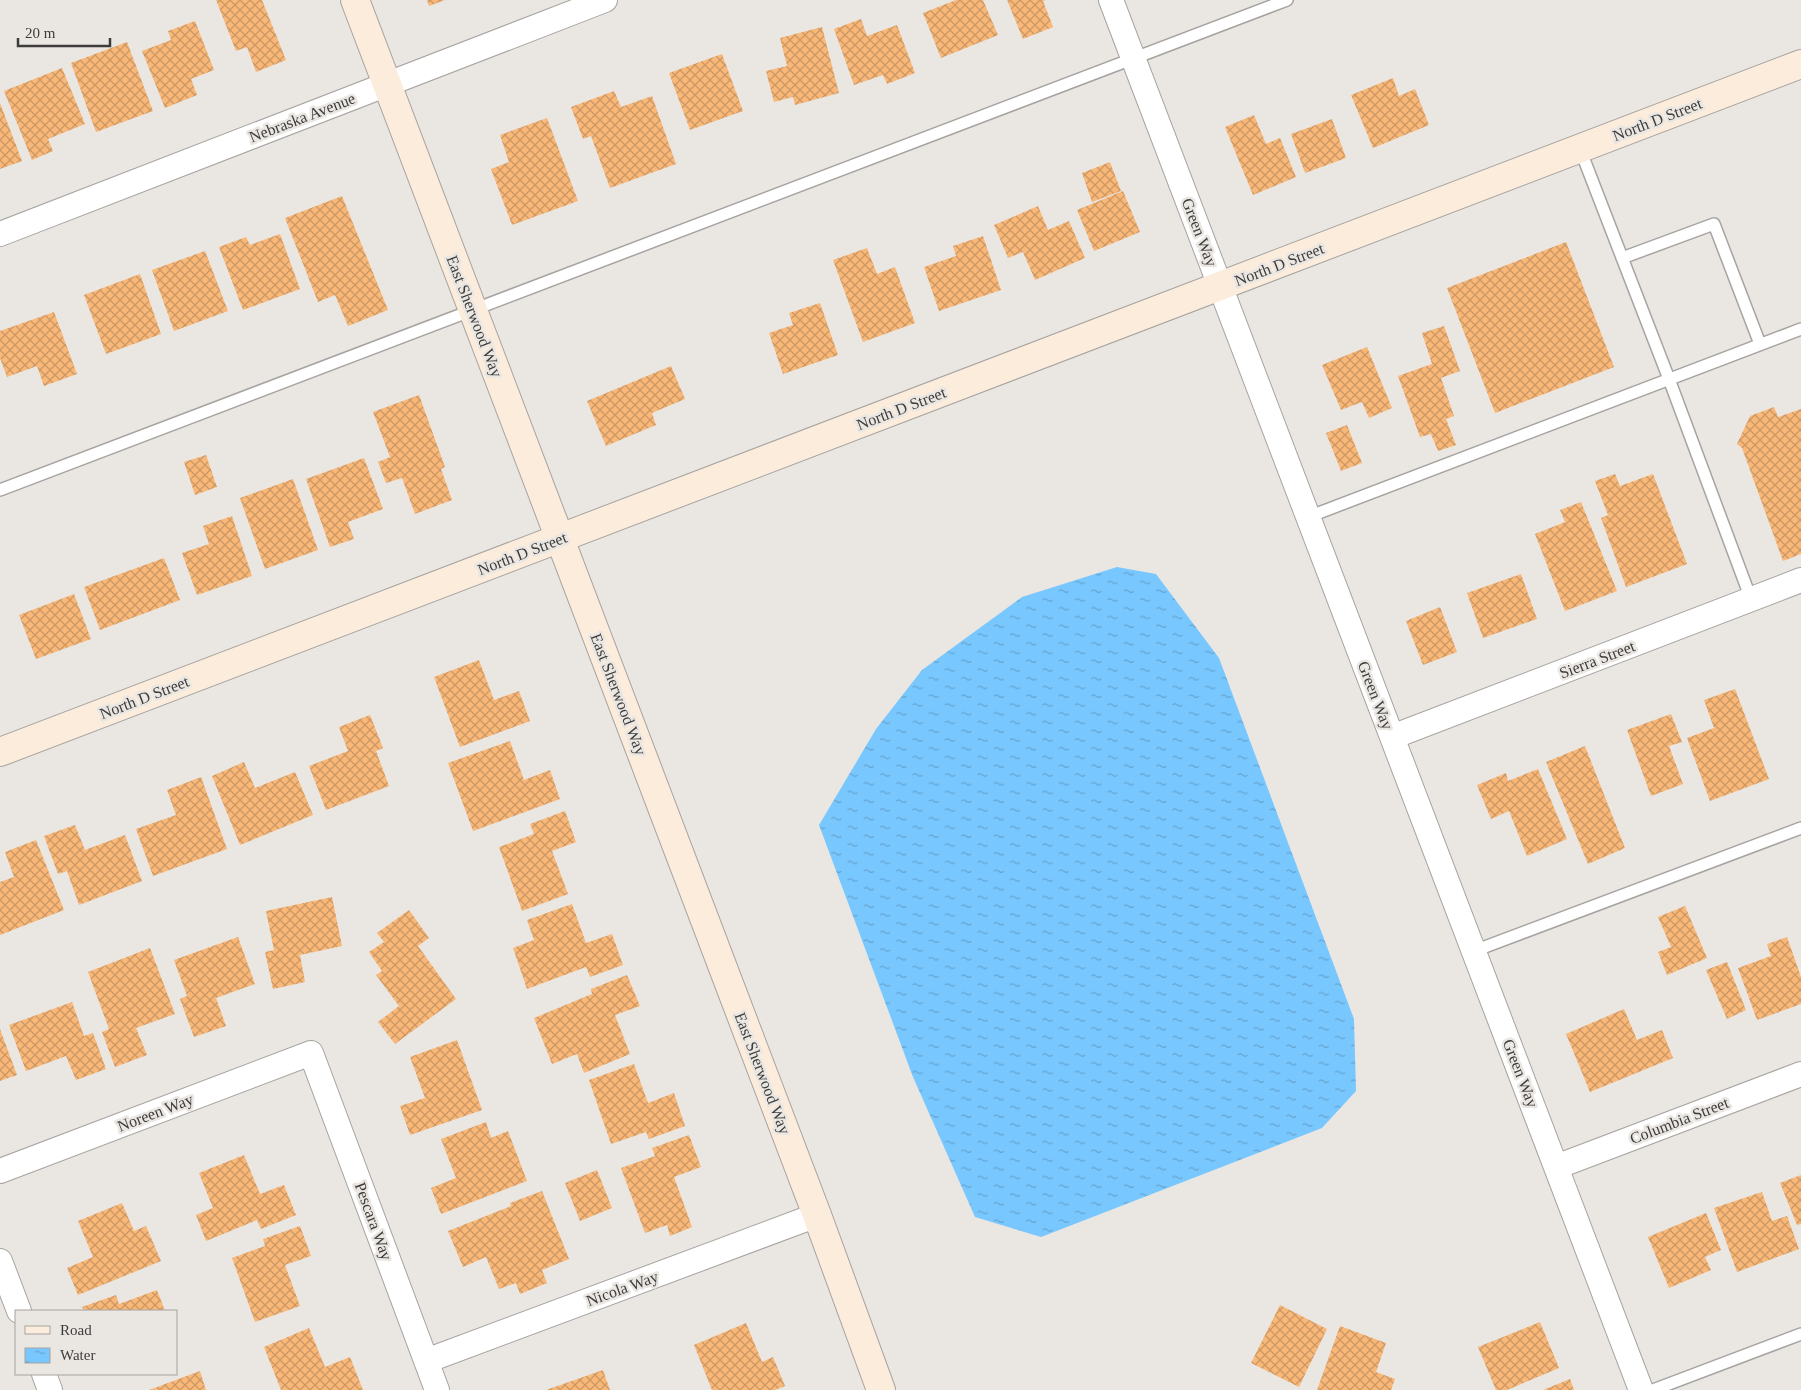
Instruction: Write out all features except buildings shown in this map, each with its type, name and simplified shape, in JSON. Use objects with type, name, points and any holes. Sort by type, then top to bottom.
[{"type":"street","name":"East Sherwood Way","points":[[354,0],[818,1215],[881,1390]]},
{"type":"street","name":"Nebraska Avenue","points":[[0,234],[605,0]]},
{"type":"street","name":"Green Way","points":[[1111,0],[1641,1390]]},
{"type":"street","name":"North D Street","points":[[0,752],[1801,64]]},
{"type":"street","name":"Sierra Street","points":[[1392,737],[1801,580]]},
{"type":"street","name":"Noreen Way","points":[[0,1171],[311,1053]]},
{"type":"street","name":"Pescara Way","points":[[311,1053],[437,1390]]},
{"type":"street","name":"Columbia Street","points":[[1556,1167],[1801,1074]]},
{"type":"street","name":"Nicola Way","points":[[426,1361],[818,1215]]},
{"type":"street","points":[[0,1262],[19,1310]]},
{"type":"street","points":[[44,1375],[50,1390]]},
{"type":"lane","points":[[0,490],[1287,0]]},
{"type":"lane","points":[[1580,148],[1751,599]]},
{"type":"lane","points":[[1622,258],[1714,224],[1760,344]]},
{"type":"lane","points":[[1308,517],[1801,329]]},
{"type":"lane","points":[[1474,951],[1801,828]]},
{"type":"lane","points":[[1653,1390],[1801,1334]]},
{"type":"water","points":[[1117,567],[1156,574],[1219,658],[1354,1019],[1356,1091],[1322,1128],[1041,1237],[975,1217],[913,1077],[819,825],[876,729],[922,670],[1022,597]]}]
